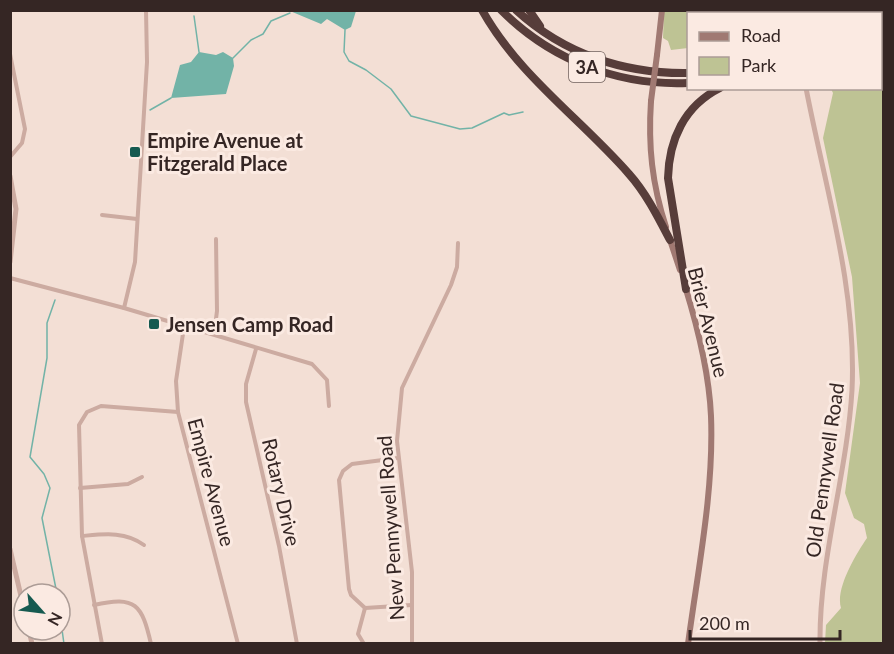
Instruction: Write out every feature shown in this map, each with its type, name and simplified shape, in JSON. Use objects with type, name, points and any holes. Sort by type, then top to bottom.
[{"type":"highway","points":[[482,10],[495,32],[528,73],[631,176],[670,240]]},
{"type":"highway","name":"3A","points":[[501,10],[551,50],[585,66],[627,79],[687,83]]},
{"type":"highway","name":"3A","points":[[516,10],[550,36],[585,55],[612,64],[647,71],[687,73]]},
{"type":"highway","points":[[529,10],[550,36]]},
{"type":"highway","points":[[686,289],[668,178],[669,161],[678,129],[690,111],[716,90]]},
{"type":"main road","name":"Brier Avenue","points":[[662,10],[651,101],[650,153],[653,180],[704,353],[711,415],[711,457],[688,644]]},
{"type":"street","points":[[124,308],[135,262],[147,62],[146,10]]},
{"type":"street","points":[[10,54],[25,129],[22,143],[10,157]]},
{"type":"street","name":"Old Pennywell Road","points":[[806,90],[842,265],[848,308],[852,373],[838,500],[821,593],[819,644]]},
{"type":"street","points":[[10,176],[16,209],[10,262]]},
{"type":"street","points":[[102,215],[137,219]]},
{"type":"street","points":[[214,334],[217,311],[216,239]]},
{"type":"street","name":"New Pennywell Road","points":[[412,644],[411,563],[398,458],[402,388],[452,285],[457,267],[458,243]]},
{"type":"street","points":[[10,278],[124,308],[214,334],[256,349],[303,361],[317,368],[327,380],[329,406]]},
{"type":"street","name":"Empire Avenue","points":[[184,327],[176,371],[178,412],[238,644]]},
{"type":"street","name":"Rotary Drive","points":[[256,349],[246,384],[246,402],[282,560],[297,644]]},
{"type":"street","points":[[102,644],[82,536],[78,429],[87,412],[104,406],[178,412]]},
{"type":"street","points":[[398,458],[352,464],[339,480],[348,589],[355,600],[365,608],[412,605]]},
{"type":"street","points":[[80,488],[128,484],[142,477]]},
{"type":"street","points":[[82,536],[116,534],[131,537],[144,545]]},
{"type":"street","points":[[10,549],[18,582]]},
{"type":"street","points":[[94,605],[118,600],[135,605],[145,617],[151,644]]},
{"type":"street","points":[[364,644],[358,634],[365,608]]},
{"type":"green space","points":[[664,11],[783,11],[687,12],[687,48],[671,50],[668,41],[663,38]]},
{"type":"green space","points":[[882,26],[883,643],[825,643],[826,625],[841,608],[841,591],[844,582],[852,562],[867,538],[864,524],[854,518],[845,493],[860,383],[852,277],[823,138],[833,93],[832,90],[882,90]]},
{"type":"water","points":[[290,11],[356,11],[351,27],[345,30],[327,19],[321,24]]},
{"type":"water","points":[[199,52],[216,55],[223,52],[233,58],[234,66],[226,94],[171,98],[180,65],[191,62]]},
{"type":"waterway","points":[[233,58],[251,40],[263,34],[271,21],[290,13]]},
{"type":"waterway","points":[[194,16],[199,52]]},
{"type":"waterway","points":[[345,30],[344,52],[349,61],[366,70],[391,89],[411,116],[460,129],[472,128],[504,113],[509,115],[523,112]]},
{"type":"waterway","points":[[150,110],[171,98]]},
{"type":"waterway","points":[[55,300],[47,323],[47,358],[30,457],[44,474],[50,488],[42,518],[55,582]]},
{"type":"place","name":"Empire Avenue at Fitzgerald Place","points":[[135,152]]},
{"type":"place","name":"Jensen Camp Road","points":[[154,324]]}]
